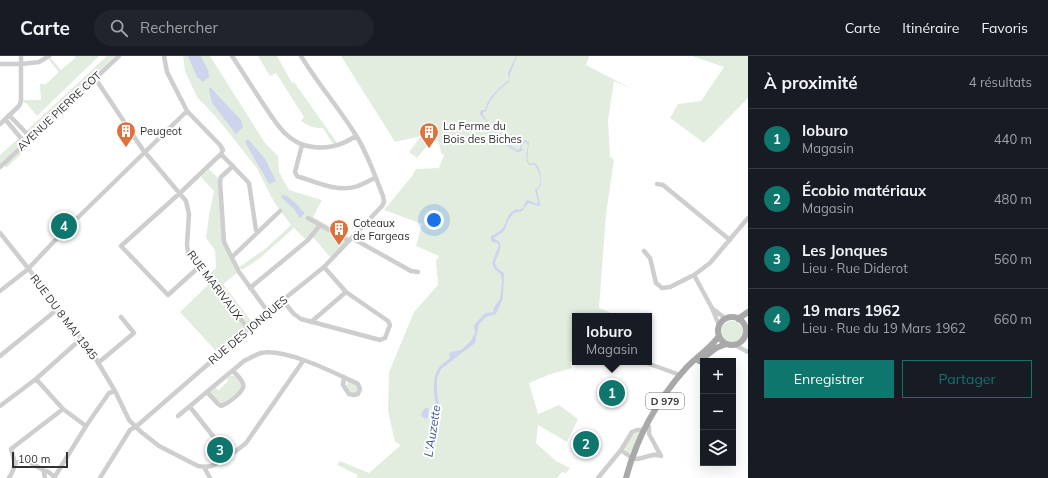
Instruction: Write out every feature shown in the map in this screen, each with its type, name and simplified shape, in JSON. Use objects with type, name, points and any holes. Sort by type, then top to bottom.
[{"type":"main road","points":[[738,319],[748,312]]},
{"type":"main road","points":[[730,317],[738,319],[745,326],[747,334],[742,341],[735,345],[726,344],[719,336],[719,325],[726,318],[730,317]]},
{"type":"main road","points":[[745,326],[748,320]]},
{"type":"main road","name":"D 979","points":[[626,478],[646,428],[655,410],[691,362],[714,343],[719,336]]},
{"type":"main road","name":"D 979","points":[[646,428],[676,385],[690,369],[716,348],[726,344]]},
{"type":"main road","name":"D 979","points":[[630,478],[634,459]]},
{"type":"street","points":[[0,124],[19,106],[21,101],[21,56]]},
{"type":"street","points":[[0,64],[39,62],[49,56]]},
{"type":"street","name":"AVENUE PIERRE COT","points":[[0,167],[119,56]]},
{"type":"street","points":[[164,56],[167,72],[187,110],[220,145],[222,152],[249,182],[256,230],[258,232]]},
{"type":"street","points":[[232,56],[276,123],[293,141],[302,145],[322,148],[335,147],[356,136]]},
{"type":"street","points":[[301,56],[356,136],[365,152],[375,178],[358,186],[345,188],[326,185],[296,176],[295,172],[302,145]]},
{"type":"street","name":"RUE MARIVAUX","points":[[95,78],[145,152],[186,200],[189,214],[188,252],[214,282],[248,330]]},
{"type":"street","points":[[0,291],[28,268],[187,110]]},
{"type":"street","points":[[7,117],[31,138]]},
{"type":"street","points":[[7,117],[25,143]]},
{"type":"street","points":[[200,266],[168,295],[121,246],[180,193],[222,152]]},
{"type":"street","points":[[233,166],[221,177],[220,182],[224,242],[239,272],[268,312]]},
{"type":"street","name":"RUE DES JONQUES","points":[[100,478],[130,430],[268,312],[324,267],[363,227],[384,202],[375,178]]},
{"type":"street","points":[[657,184],[663,185],[730,240]]},
{"type":"street","points":[[232,257],[280,211]]},
{"type":"street","points":[[308,218],[411,271],[418,272]]},
{"type":"street","points":[[644,251],[650,258],[656,283],[662,288],[670,287],[694,275],[710,263],[748,218]]},
{"type":"street","points":[[250,288],[308,240],[320,225]]},
{"type":"street","name":"RUE DU 8 MAI 1945","points":[[0,233],[82,338],[115,391],[129,420],[159,446],[198,466],[204,467]]},
{"type":"street","points":[[283,301],[294,314],[301,319],[380,340],[385,338],[390,325],[388,321],[346,292],[324,267]]},
{"type":"street","points":[[694,275],[712,308],[719,325]]},
{"type":"street","points":[[311,322],[346,292]]},
{"type":"street","points":[[0,356],[59,308]]},
{"type":"street","points":[[712,308],[726,318]]},
{"type":"street","points":[[98,363],[134,333],[121,317]]},
{"type":"street","points":[[0,406],[36,379],[82,338]]},
{"type":"street","points":[[735,345],[748,352]]},
{"type":"street","points":[[178,416],[244,361],[261,353],[270,353],[303,360],[344,377]]},
{"type":"street","points":[[208,477],[204,467],[212,466],[246,443],[303,360]]},
{"type":"street","points":[[652,365],[680,375]]},
{"type":"street","points":[[207,392],[218,404],[221,406],[225,405],[242,391],[244,387],[243,383],[233,371]]},
{"type":"street","points":[[36,379],[63,409],[86,426]]},
{"type":"street","points":[[15,463],[26,460],[55,477],[86,426],[110,393],[115,391]]},
{"type":"street","points":[[190,407],[228,456]]},
{"type":"street","points":[[9,478],[15,468],[11,449],[63,409]]},
{"type":"street","points":[[598,478],[621,450],[632,432],[637,430],[646,428],[661,456],[652,454],[640,459],[634,459],[621,450]]},
{"type":"street","points":[[45,471],[45,478]]},
{"type":"shaded area","points":[[75,56],[99,56],[37,116],[26,103],[23,103],[24,100],[41,100],[40,84],[46,84],[59,72],[49,60],[51,58],[61,70],[75,58]]},
{"type":"shaded area","points":[[107,56],[115,56],[33,133],[26,131]]},
{"type":"shaded area","points":[[183,56],[210,56],[265,143],[278,156],[279,172],[289,190],[322,200],[313,217],[350,238],[330,257],[314,238],[305,239],[294,228],[260,258],[242,270],[239,267],[265,249],[291,225],[274,202],[256,167],[217,118],[197,97],[185,71]]},
{"type":"shaded area","points":[[258,56],[277,56],[292,83],[294,82],[338,144],[333,144],[323,128],[314,127],[301,121],[304,117],[276,73],[270,76]]},
{"type":"shaded area","points":[[341,56],[589,56],[586,65],[634,90],[614,81],[608,120],[610,156],[614,160],[606,214],[599,308],[612,313],[572,313],[572,362],[570,362],[572,368],[551,374],[529,383],[538,414],[559,405],[578,419],[567,442],[538,425],[536,443],[556,461],[570,468],[566,473],[562,472],[557,478],[356,478],[358,475],[337,465],[340,461],[369,473],[401,445],[395,442],[388,411],[389,372],[414,312],[438,285],[436,261],[439,256],[416,246],[422,224],[384,210],[416,169],[439,168],[444,155],[441,153],[439,143],[433,133],[425,135],[432,140],[417,158],[409,152],[421,136],[395,142]]},
{"type":"shaded area","points":[[692,56],[748,56],[748,98],[704,143],[670,118],[678,104],[701,101],[724,67]]},
{"type":"shaded area","points":[[20,137],[22,141],[21,144],[0,164],[0,155]]},
{"type":"shaded area","points":[[26,146],[29,147],[6,168],[5,165]]},
{"type":"shaded area","points":[[209,169],[219,179],[223,244],[237,273],[223,284],[252,322],[249,326],[210,273],[216,268],[215,250],[206,238],[214,191],[201,177]]},
{"type":"shaded area","points":[[211,282],[245,327],[244,331],[215,355],[215,350],[180,312]]},
{"type":"shaded area","points":[[732,321],[740,324],[743,332],[740,340],[732,343],[724,340],[721,332],[724,324]]},
{"type":"shaded area","points":[[230,376],[235,376],[242,384],[241,389],[224,403],[219,404],[210,393],[215,388],[219,390],[228,381],[227,379]]},
{"type":"shaded area","points":[[348,381],[357,385],[358,390],[356,393],[350,392],[346,386]]},
{"type":"shaded area","points":[[638,432],[639,434],[630,454],[625,447],[632,435]]},
{"type":"water","points":[[188,56],[201,56],[208,70],[209,77],[203,82],[197,77]]},
{"type":"water","name":"L'Auzette","points":[[516,56],[509,82],[495,95],[486,111],[483,112],[483,115],[491,127],[496,131],[497,137],[517,150],[520,149],[521,142],[525,140],[529,142],[527,159],[530,164],[535,163],[537,165],[540,173],[541,185],[537,190],[540,204],[539,206],[528,203],[522,211],[514,213],[509,219],[504,231],[494,238],[499,241],[500,244],[500,249],[495,263],[497,268],[504,273],[503,298],[496,314],[486,317],[479,324],[475,343],[441,369],[437,378],[439,404],[435,416],[434,433],[432,433],[432,414],[436,408],[434,381],[437,370],[450,358],[449,353],[461,350],[470,342],[475,333],[474,325],[485,313],[493,312],[494,307],[500,299],[502,282],[501,275],[494,268],[492,263],[499,245],[497,242],[494,243],[491,241],[491,236],[502,229],[512,211],[523,208],[528,200],[537,204],[538,201],[535,190],[539,187],[540,177],[535,165],[529,165],[527,163],[526,155],[528,145],[526,142],[523,143],[521,147],[523,150],[517,152],[496,139],[495,132],[480,114],[481,110],[485,110],[491,97],[509,80],[508,73]]},
{"type":"water","points":[[210,87],[241,120],[243,127],[236,134],[212,103],[209,89]]},
{"type":"water","points":[[248,139],[265,159],[276,181],[269,184],[245,142]]},
{"type":"water","points":[[282,195],[287,196],[305,213],[300,218],[294,209],[281,197]]},
{"type":"water","points":[[425,408],[428,408],[429,410],[428,417],[426,419],[422,417],[421,414]]},
{"type":"place","name":"Peugeot","points":[[126,148]]},
{"type":"place","name":"La Ferme du Bois des Biches","points":[[429,149]]},
{"type":"place","name":"19 mars 1962","points":[[64,226]]},
{"type":"place","name":"Coteaux de Fargeas","points":[[339,246]]},
{"type":"place","name":"Ioburo","points":[[612,393]]},
{"type":"place","name":"Écobio matériaux","points":[[586,444]]},
{"type":"place","name":"Les Jonques","points":[[220,450]]}]
